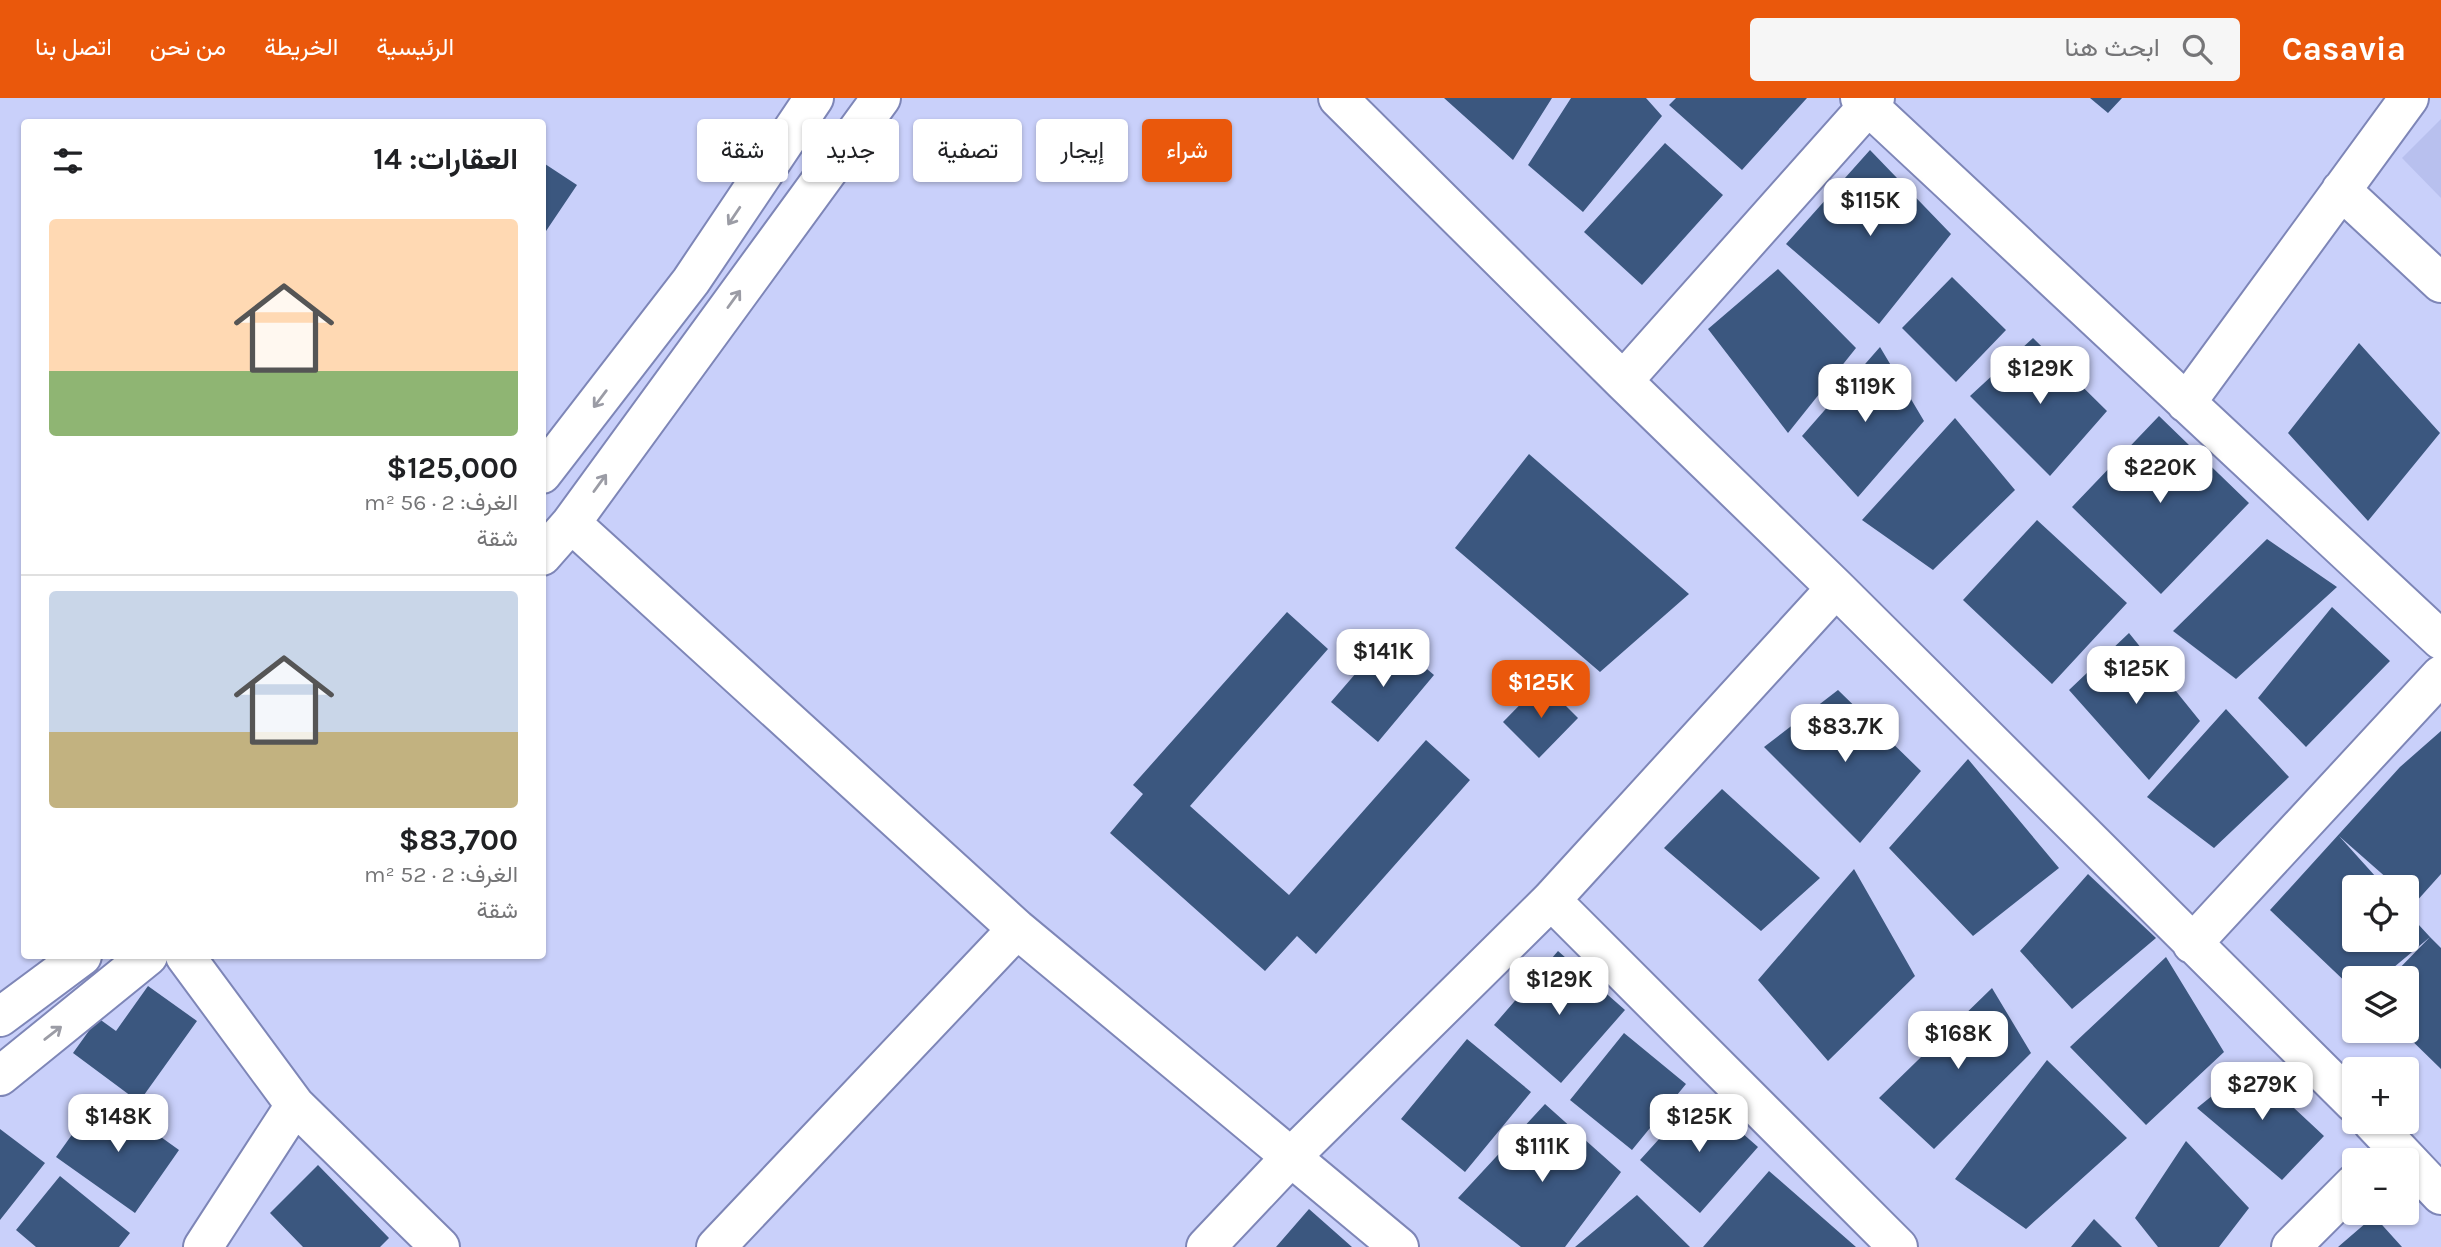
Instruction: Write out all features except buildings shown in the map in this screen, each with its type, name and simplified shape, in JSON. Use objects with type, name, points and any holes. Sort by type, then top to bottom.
[{"type":"street","points":[[546,469],[691,281],[814,98]]},
{"type":"street","points":[[546,551],[571,523],[881,98]]},
{"type":"street","points":[[1338,98],[2342,1091]]},
{"type":"street","points":[[2186,403],[2409,98]]},
{"type":"street","points":[[1623,381],[1868,101],[2441,640]]},
{"type":"street","points":[[2341,190],[2441,283]]},
{"type":"street","points":[[571,523],[1017,929],[1399,1247]]},
{"type":"street","points":[[1206,1247],[1291,1157],[1550,900],[1836,588]]},
{"type":"street","points":[[2192,944],[2441,675]]},
{"type":"street","points":[[1550,900],[1898,1247]]},
{"type":"street","points":[[716,1247],[1017,929]]},
{"type":"street","points":[[0,1017],[78,959]]},
{"type":"street","points":[[0,1076],[144,959]]},
{"type":"street","points":[[188,959],[295,1105],[440,1247]]},
{"type":"street","points":[[203,1247],[295,1105]]},
{"type":"street","points":[[2382,1142],[2441,1195]]},
{"type":"street","points":[[2291,1247],[2342,1196]]},
{"type":"shaded area","points":[[2441,119],[2441,198],[2402,158]]}]
